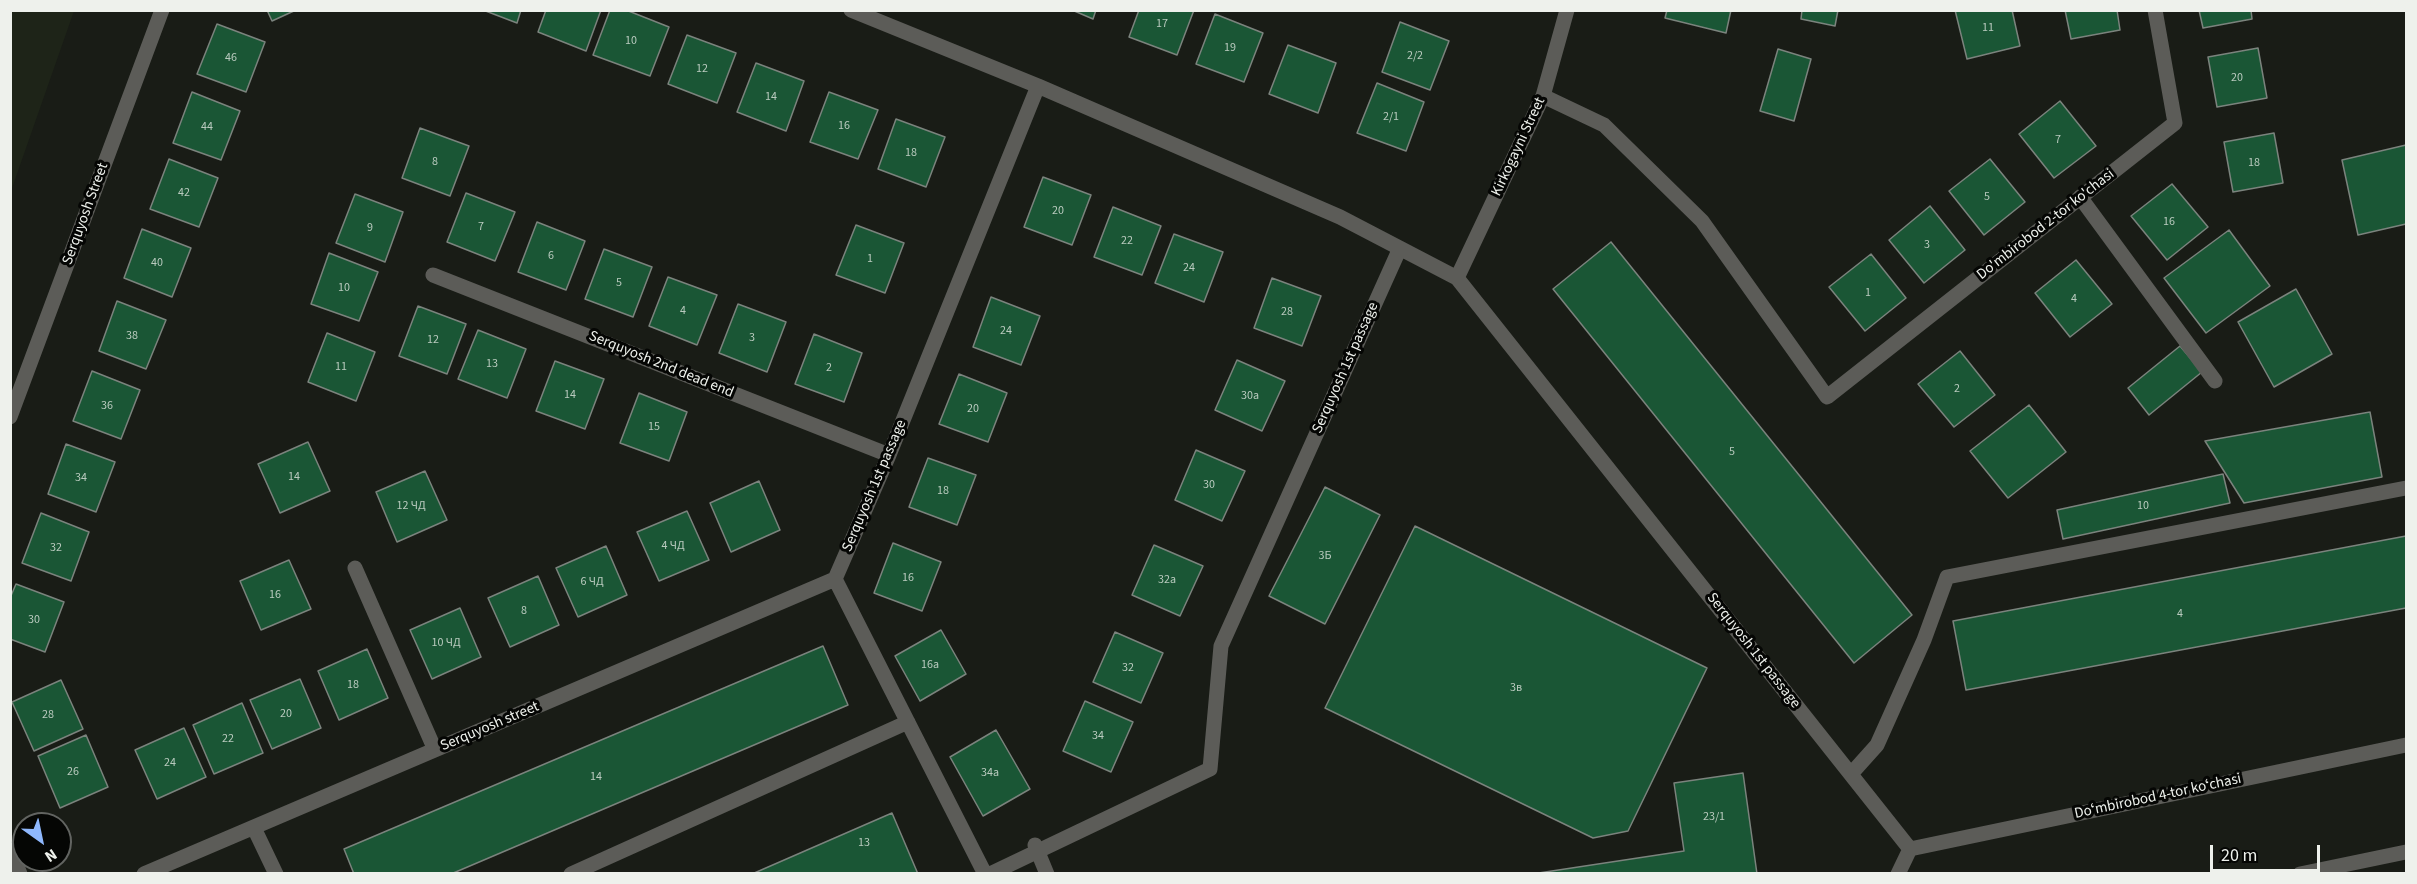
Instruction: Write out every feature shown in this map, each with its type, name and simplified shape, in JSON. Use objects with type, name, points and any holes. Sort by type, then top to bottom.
[{"type":"street","name":"Serquyosh Street","points":[[10,417],[162,10]]},
{"type":"street","name":"Kirkogayni Street","points":[[1457,278],[1543,96],[1567,10]]},
{"type":"street","name":"Do'mbirobod 2-tor ko'chasi","points":[[1543,96],[1604,125],[1702,221],[1827,397],[2175,123],[2155,10]]},
{"type":"street","name":"Serquyosh 1st passage","points":[[860,12],[1038,86],[1340,217],[1457,278],[1910,849]]},
{"type":"street","name":"Serquyosh 1st passage","points":[[1038,86],[889,455],[835,579],[987,873],[1210,769],[1221,646],[1400,248]]},
{"type":"street","points":[[2080,197],[2215,381]]},
{"type":"street","name":"Serquyosh 2nd dead end","points":[[433,275],[889,455]]},
{"type":"street","points":[[1851,774],[1877,745],[1924,640],[1947,577],[2406,488]]},
{"type":"street","points":[[355,568],[435,750]]},
{"type":"street","name":"Serquyosh street","points":[[144,873],[835,579]]},
{"type":"street","points":[[571,873],[908,722]]},
{"type":"street","name":"Doʻmbirobod 4-tor koʻchasi","points":[[1910,849],[2406,745]]},
{"type":"street","points":[[254,828],[276,873]]},
{"type":"street","points":[[1035,845],[1047,873]]},
{"type":"street","points":[[10,848],[20,873]]},
{"type":"street","points":[[1898,873],[1910,849]]},
{"type":"street","points":[[2300,873],[2406,852]]},
{"type":"shaded area","points":[[10,11],[74,11],[11,191]]},
{"type":"building","points":[[267,10],[296,10],[272,21]]},
{"type":"building","points":[[483,10],[521,10],[517,23]]},
{"type":"building","points":[[546,10],[601,10],[586,51],[538,32]]},
{"type":"building","points":[[610,10],[626,10],[669,27],[650,76],[593,55]]},
{"type":"building","points":[[1072,10],[1096,10],[1093,19]]},
{"type":"building","points":[[1139,10],[1194,10],[1177,55],[1129,37]]},
{"type":"building","points":[[1667,10],[1731,10],[1726,33],[1665,18]]},
{"type":"building","points":[[1802,10],[1838,10],[1835,26],[1801,19]]},
{"type":"building","points":[[1955,10],[2012,10],[2020,46],[1967,59]]},
{"type":"building","points":[[2065,10],[2117,10],[2120,30],[2071,39]]},
{"type":"building","points":[[2199,10],[2251,10],[2252,19],[2203,28]]},
{"type":"building","points":[[1215,14],[1263,33],[1244,82],[1196,64]]},
{"type":"building","points":[[1400,22],[1449,41],[1430,90],[1382,72]]},
{"type":"building","points":[[217,24],[265,42],[246,92],[197,74]]},
{"type":"building","points":[[687,35],[736,53],[717,103],[668,84]]},
{"type":"building","points":[[1288,45],[1336,63],[1318,113],[1269,94]]},
{"type":"building","points":[[2258,48],[2267,98],[2217,107],[2208,57]]},
{"type":"building","points":[[1778,49],[1811,59],[1794,121],[1760,111]]},
{"type":"building","points":[[756,63],[804,81],[786,131],[737,112]]},
{"type":"building","points":[[1377,83],[1424,102],[1406,151],[1357,133]]},
{"type":"building","points":[[192,92],[240,111],[221,160],[173,143]]},
{"type":"building","points":[[829,92],[878,110],[858,159],[810,142]]},
{"type":"building","points":[[2060,101],[2096,146],[2054,178],[2019,134]]},
{"type":"building","points":[[896,119],[945,137],[926,187],[878,169]]},
{"type":"building","points":[[420,128],[469,146],[450,196],[402,178]]},
{"type":"building","points":[[2274,133],[2283,183],[2233,192],[2224,142]]},
{"type":"building","points":[[2406,145],[2406,224],[2358,235],[2342,160]]},
{"type":"building","points":[[169,159],[218,178],[199,227],[150,209]]},
{"type":"building","points":[[1990,159],[2025,202],[1984,235],[1949,191]]},
{"type":"building","points":[[1043,177],[1091,195],[1072,245],[1024,227]]},
{"type":"building","points":[[2172,184],[2208,227],[2167,260],[2131,216]]},
{"type":"building","points":[[466,193],[515,212],[495,261],[447,242]]},
{"type":"building","points":[[355,194],[403,212],[385,262],[336,243]]},
{"type":"building","points":[[1930,206],[1965,250],[1924,283],[1889,240]]},
{"type":"building","points":[[1113,207],[1161,226],[1142,275],[1094,257]]},
{"type":"building","points":[[537,222],[585,241],[566,290],[518,272]]},
{"type":"building","points":[[856,225],[904,243],[885,293],[836,275]]},
{"type":"building","points":[[142,229],[191,248],[172,297],[124,278]]},
{"type":"building","points":[[2229,230],[2270,286],[2206,333],[2164,278]]},
{"type":"building","points":[[1174,234],[1223,252],[1204,302],[1155,283]]},
{"type":"building","points":[[1611,242],[1912,615],[1854,663],[1553,289]]},
{"type":"building","points":[[604,249],[652,267],[633,317],[585,299]]},
{"type":"building","points":[[329,253],[378,272],[359,321],[311,304]]},
{"type":"building","points":[[1871,254],[1906,298],[1865,331],[1829,287]]},
{"type":"building","points":[[2076,260],[2112,304],[2070,337],[2035,293]]},
{"type":"building","points":[[668,277],[717,295],[697,345],[649,326]]},
{"type":"building","points":[[1272,278],[1321,296],[1302,346],[1254,328]]},
{"type":"building","points":[[2296,289],[2332,354],[2274,387],[2238,322]]},
{"type":"building","points":[[991,297],[1040,316],[1021,365],[973,347]]},
{"type":"building","points":[[117,301],[166,320],[146,369],[99,351]]},
{"type":"building","points":[[738,304],[786,322],[767,372],[719,353]]},
{"type":"building","points":[[418,306],[466,324],[447,374],[399,356]]},
{"type":"building","points":[[478,330],[526,349],[507,398],[458,379]]},
{"type":"building","points":[[327,333],[375,352],[356,401],[308,382]]},
{"type":"building","points":[[814,334],[862,353],[844,402],[795,384]]},
{"type":"building","points":[[2180,346],[2202,372],[2149,415],[2128,388]]},
{"type":"building","points":[[1960,351],[1995,395],[1954,427],[1918,384]]},
{"type":"building","points":[[1237,360],[1285,381],[1262,431],[1215,410]]},
{"type":"building","points":[[555,361],[604,379],[585,429],[536,411]]},
{"type":"building","points":[[92,371],[140,390],[121,439],[73,421]]},
{"type":"building","points":[[959,374],[1007,393],[988,442],[939,424]]},
{"type":"building","points":[[639,393],[687,412],[669,461],[620,443]]},
{"type":"building","points":[[2029,405],[2066,452],[2008,498],[1970,451]]},
{"type":"building","points":[[2370,412],[2382,477],[2244,503],[2205,441]]},
{"type":"building","points":[[308,442],[330,491],[280,513],[258,464]]},
{"type":"building","points":[[66,444],[115,462],[96,512],[48,494]]},
{"type":"building","points":[[1196,450],[1245,471],[1222,521],[1175,500]]},
{"type":"building","points":[[928,458],[976,475],[957,525],[909,507]]},
{"type":"building","points":[[425,471],[447,520],[397,542],[376,492]]},
{"type":"building","points":[[2223,474],[2230,503],[2063,539],[2057,510]]},
{"type":"building","points":[[759,481],[780,530],[731,552],[710,503]]},
{"type":"building","points":[[1325,487],[1380,515],[1325,624],[1269,596]]},
{"type":"building","points":[[687,511],[709,560],[659,581],[637,532]]},
{"type":"building","points":[[41,513],[89,532],[71,581],[22,563]]},
{"type":"building","points":[[1415,526],[1707,668],[1628,831],[1593,838],[1325,708]]},
{"type":"building","points":[[2406,536],[2406,608],[1966,690],[1953,621]]},
{"type":"building","points":[[893,543],[941,562],[922,611],[874,593]]},
{"type":"building","points":[[1154,545],[1203,566],[1180,616],[1132,595]]},
{"type":"building","points":[[606,546],[627,595],[578,617],[556,568]]},
{"type":"building","points":[[289,560],[311,609],[261,630],[240,581]]},
{"type":"building","points":[[538,576],[559,625],[510,647],[488,598]]},
{"type":"building","points":[[16,584],[64,602],[45,652],[10,639],[10,598]]},
{"type":"building","points":[[460,608],[481,657],[432,679],[410,630]]},
{"type":"building","points":[[941,630],[966,674],[920,701],[895,656]]},
{"type":"building","points":[[1115,632],[1163,653],[1141,703],[1093,682]]},
{"type":"building","points":[[823,646],[848,705],[451,874],[354,874],[344,849]]},
{"type":"building","points":[[367,649],[388,698],[339,720],[318,671]]},
{"type":"building","points":[[300,679],[321,728],[272,749],[250,700]]},
{"type":"building","points":[[61,680],[83,729],[34,751],[12,702]]},
{"type":"building","points":[[1085,701],[1133,722],[1111,772],[1063,751]]},
{"type":"building","points":[[242,703],[263,753],[214,774],[193,725]]},
{"type":"building","points":[[184,728],[206,777],[157,799],[135,750]]},
{"type":"building","points":[[996,730],[1030,789],[983,816],[950,757]]},
{"type":"building","points":[[86,735],[108,787],[60,808],[38,756]]},
{"type":"building","points":[[1743,773],[1757,874],[1532,874],[1684,851],[1674,783]]},
{"type":"building","points":[[892,813],[918,874],[752,874]]}]
